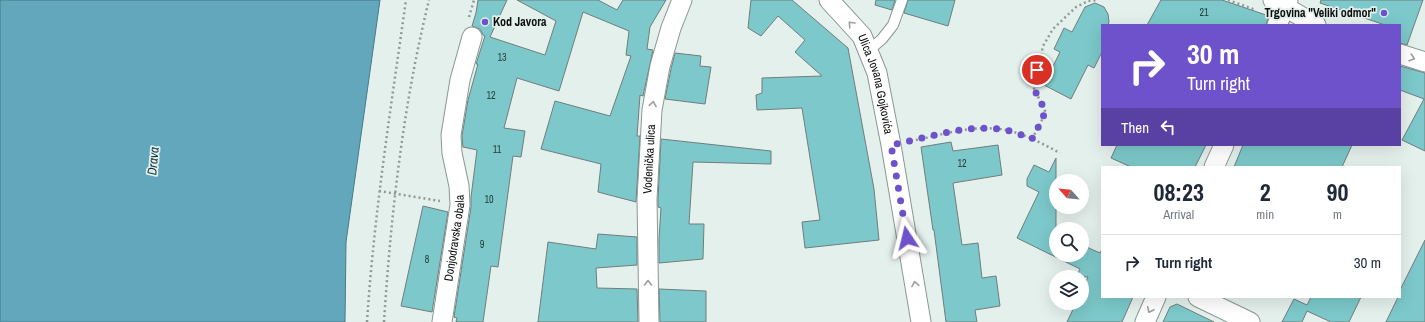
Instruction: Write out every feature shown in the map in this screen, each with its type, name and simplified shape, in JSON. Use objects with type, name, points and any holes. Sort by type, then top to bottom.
[{"type":"street","name":"Vodenička ulica","points":[[648,322],[648,199],[652,110],[660,66],[671,28],[682,0]]},
{"type":"street","name":"Ulica Jovana Gojkovića","points":[[829,0],[862,36],[877,73],[891,145],[921,322]]},
{"type":"street","points":[[1277,24],[1282,2],[1296,14],[1314,24]]},
{"type":"street","name":"Donjodravska obala","points":[[442,322],[460,205],[459,186],[452,153],[451,135],[460,80],[472,37]]},
{"type":"street","points":[[1401,54],[1425,62]]},
{"type":"street","points":[[1214,166],[1224,146]]},
{"type":"street","points":[[1145,322],[1156,298]]},
{"type":"street","points":[[1200,298],[1250,322]]},
{"type":"lane","points":[[868,51],[882,39],[893,25],[902,0]]},
{"type":"path","points":[[367,322],[370,276],[379,191],[406,0]]},
{"type":"path","points":[[384,322],[388,253],[406,115],[416,55],[429,0]]},
{"type":"path","points":[[1032,139],[1043,118],[1045,110],[1034,89],[1043,46],[1053,28],[1076,7],[1088,1],[1098,0]]},
{"type":"path","points":[[1228,0],[1257,10]]},
{"type":"path","points":[[891,145],[956,131],[985,128],[1007,130],[1032,139],[1060,153]]},
{"type":"path","points":[[379,191],[427,199]]},
{"type":"water","name":"Drava","points":[[0,0],[380,0],[346,242],[345,322],[0,322]]},
{"type":"building","points":[[478,0],[507,0],[490,37],[545,55],[556,21],[517,0],[598,0],[617,10],[623,0],[666,0],[650,27],[647,49],[653,50],[643,96],[640,95],[637,136],[640,136],[636,202],[598,192],[601,164],[541,149],[555,101],[610,116],[631,56],[626,55],[629,31],[583,12],[559,91],[517,78],[504,128],[525,131],[521,157],[513,156],[498,267],[491,266],[483,322],[456,322],[457,318],[454,317],[471,207],[477,150],[463,147],[462,136],[468,100],[478,64],[476,64],[485,36],[480,29],[472,26]]},
{"type":"building","points":[[751,0],[792,0],[848,48],[874,189],[879,240],[805,248],[802,222],[820,220],[802,108],[757,110],[756,95],[762,93],[762,78],[822,76],[795,52],[805,40],[778,16],[761,36],[748,28]]},
{"type":"building","points":[[876,0],[895,0],[892,10],[875,5]]},
{"type":"building","points":[[908,0],[955,0],[948,26],[904,13]]},
{"type":"building","points":[[1161,0],[1222,0],[1269,16],[1266,24],[1148,24]]},
{"type":"building","name":"Trgovina \"Veliki odmor\"","points":[[1321,0],[1423,0],[1407,45],[1401,43],[1401,24],[1382,24],[1320,3]]},
{"type":"building","points":[[1095,3],[1104,7],[1108,14],[1109,22],[1108,24],[1101,24],[1101,54],[1094,68],[1088,65],[1071,99],[1044,85],[1060,52],[1054,49],[1064,28],[1072,32],[1085,7]]},
{"type":"building","points":[[675,53],[701,56],[700,66],[711,67],[705,104],[665,99]]},
{"type":"building","points":[[1401,66],[1425,73],[1425,151],[1402,140],[1424,99],[1401,90]]},
{"type":"building","points":[[661,139],[771,151],[771,164],[693,162],[689,224],[704,224],[703,259],[659,263],[661,208],[658,207],[658,199]]},
{"type":"building","points":[[951,142],[953,151],[998,145],[1002,175],[953,183],[962,245],[978,243],[982,278],[996,276],[1000,306],[975,310],[977,322],[946,322],[921,147]]},
{"type":"building","points":[[1117,146],[1206,146],[1196,166],[1129,166],[1111,158]]},
{"type":"building","points":[[1243,146],[1352,146],[1342,166],[1234,166]]},
{"type":"building","points":[[1056,158],[1056,174],[1049,174],[1049,214],[1056,214],[1056,222],[1049,222],[1049,254],[1017,238],[1039,192],[1027,186],[1027,179],[1034,165],[1049,172]]},
{"type":"building","points":[[423,206],[448,212],[432,312],[401,306]]},
{"type":"building","points":[[598,234],[637,237],[637,265],[596,268],[597,288],[637,289],[638,322],[538,322],[548,242],[596,249]]},
{"type":"building","points":[[1425,240],[1425,322],[1386,322],[1398,298],[1401,298],[1401,288]]},
{"type":"building","points":[[1089,248],[1100,253],[1101,251],[1101,298],[1133,298],[1122,322],[1067,322],[1073,310],[1089,310],[1089,270],[1080,269],[1066,262],[1089,262]]},
{"type":"building","points":[[659,289],[706,291],[706,322],[660,322]]},
{"type":"building","points":[[1310,298],[1361,298],[1349,322],[1331,322],[1307,311],[1302,322],[1282,322],[1294,299],[1307,305]]},
{"type":"building","points":[[1177,304],[1214,322],[1163,322],[1170,307]]},
{"type":"place","name":"Trgovina \"Veliki odmor\"","points":[[1384,13]]},
{"type":"place","name":"Kod Javora","points":[[485,22]]},
{"type":"route","points":[[907,238],[891,145],[956,131],[985,128],[1007,130],[1032,139],[1043,118],[1045,110],[1034,89],[1037,70]]}]
